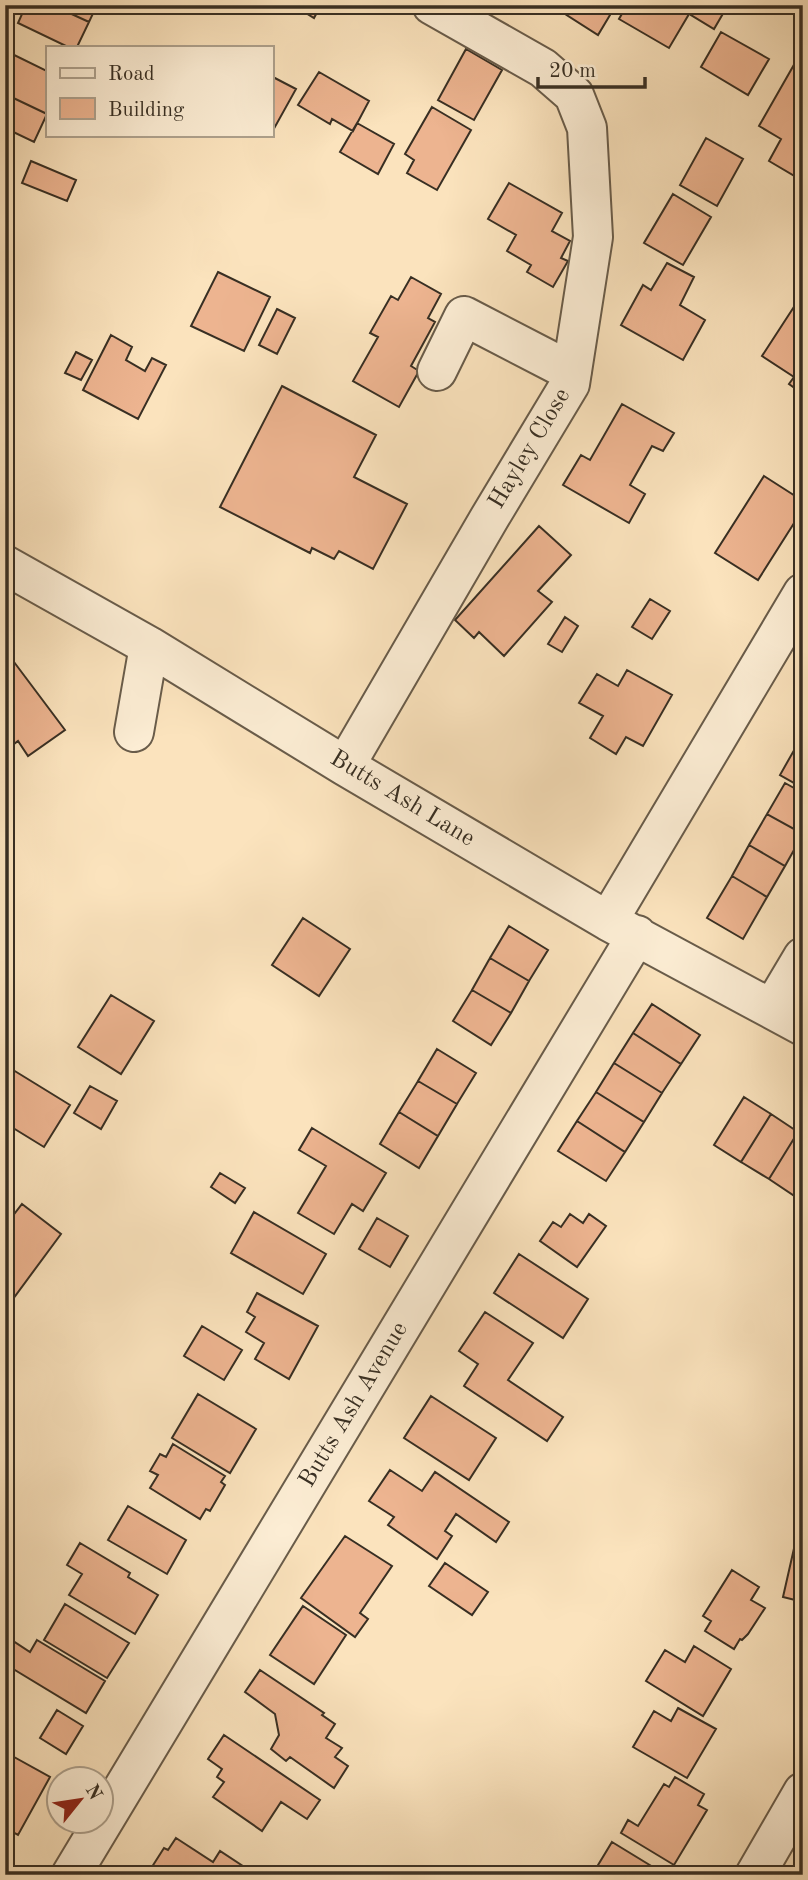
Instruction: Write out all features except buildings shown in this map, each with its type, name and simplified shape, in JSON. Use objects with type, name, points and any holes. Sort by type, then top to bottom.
[{"type":"street","name":"Hayley Close","points":[[345,766],[489,517],[570,384],[593,237],[587,128],[573,96],[543,68],[432,5]]},
{"type":"street","points":[[437,371],[464,316],[572,372]]},
{"type":"street","name":"Butts Ash Lane","points":[[5,565],[149,646],[345,766],[622,928],[787,1018]]},
{"type":"street","name":"Butts Ash Avenue","points":[[71,1875],[622,928],[803,593]]},
{"type":"street","points":[[134,732],[149,646]]},
{"type":"street","points":[[787,1018],[803,957]]},
{"type":"street","points":[[755,1875],[803,1792]]}]
